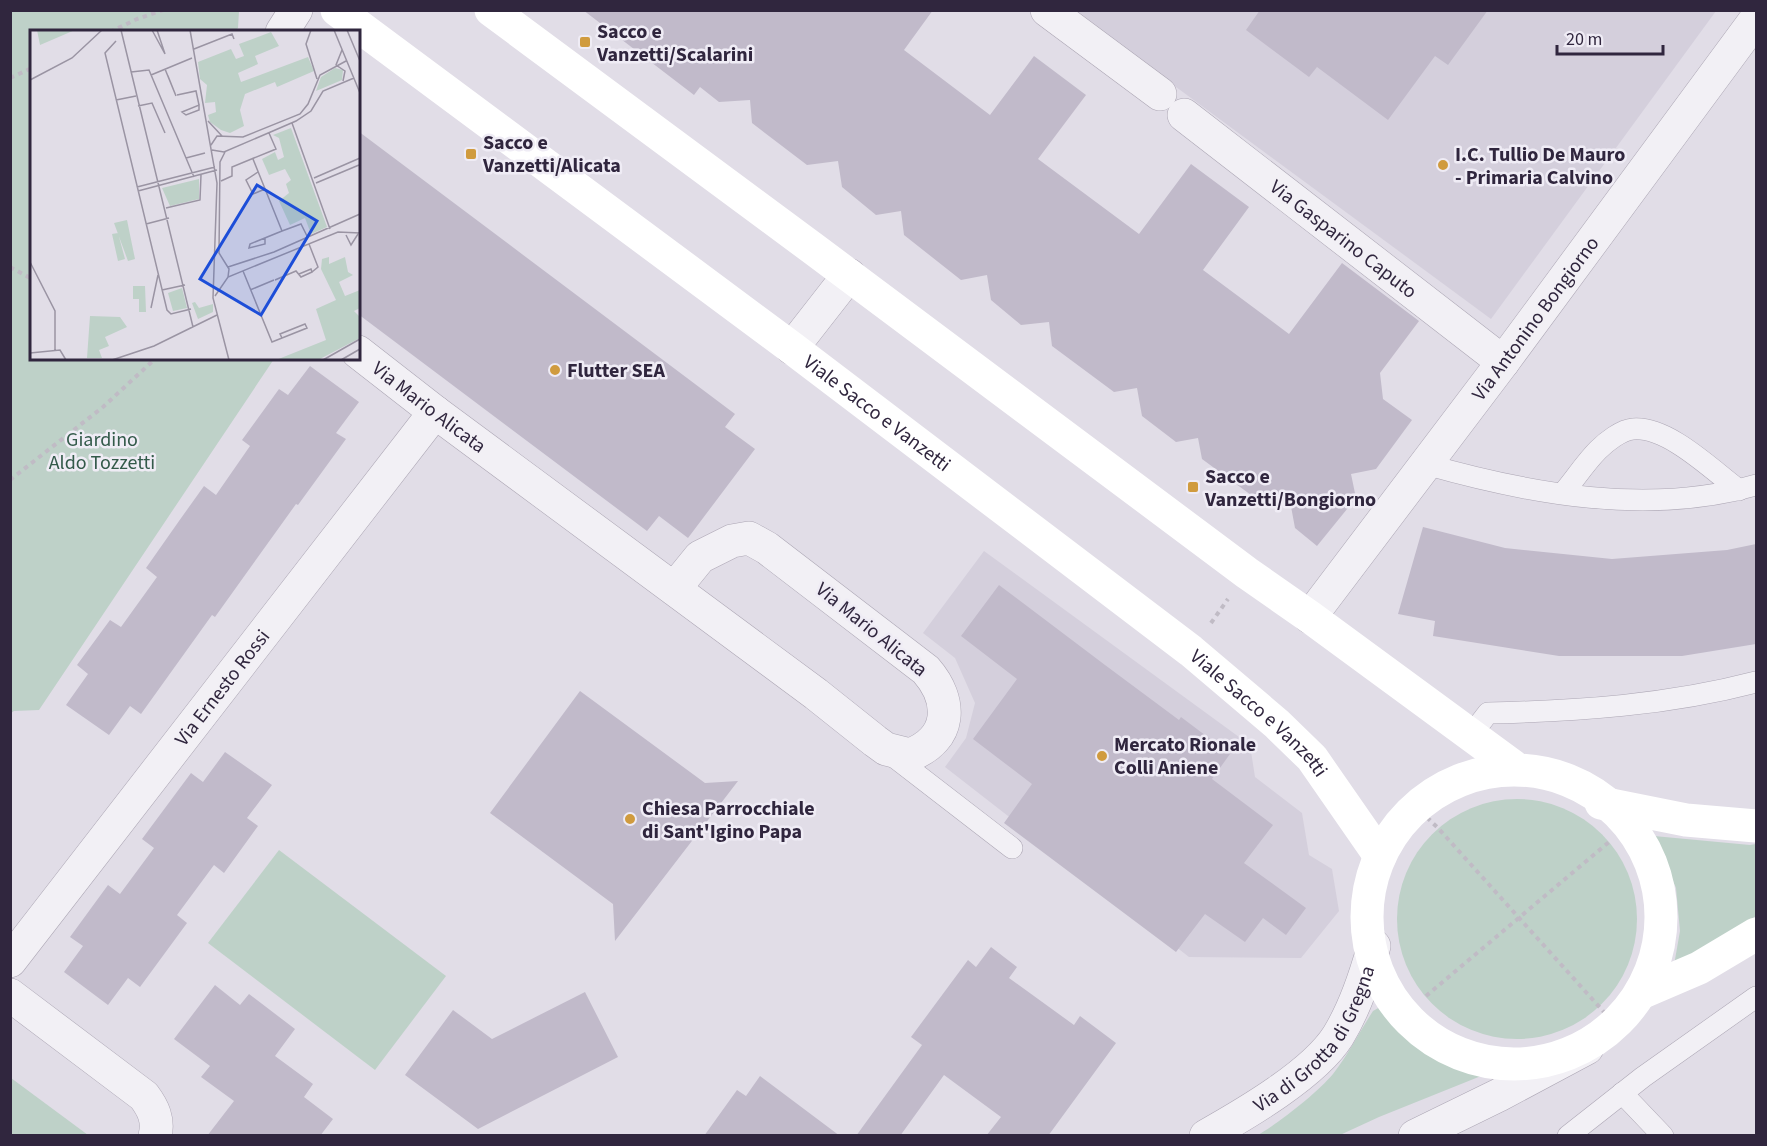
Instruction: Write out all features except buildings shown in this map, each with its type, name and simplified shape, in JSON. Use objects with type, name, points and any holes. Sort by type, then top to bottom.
[{"type":"street","points":[[283,30],[296,10]]},
{"type":"street","name":"Viale Sacco e Vanzetti","points":[[337,10],[792,348],[1181,644],[1277,724],[1312,758],[1380,855]]},
{"type":"street","points":[[491,10],[1247,573],[1513,766]]},
{"type":"street","name":"Via Gasparino Caputo","points":[[1047,10],[1503,362]]},
{"type":"street","name":"Via Antonino Bongiorno","points":[[1310,617],[1503,362],[1756,20]]},
{"type":"street","points":[[792,348],[849,275]]},
{"type":"street","name":"Via Mario Alicata","points":[[360,354],[435,412],[674,589],[816,694],[886,749],[910,755],[929,744],[939,732],[943,722],[944,699],[939,687],[916,662],[776,555],[749,538],[732,541],[700,557],[674,589]]},
{"type":"street","name":"Via Ernesto Rossi","points":[[10,961],[435,412]]},
{"type":"street","name":"Via di Grotta di Gregna","points":[[1415,1136],[1587,1048],[1617,1026],[1634,1008],[1643,992],[1659,942],[1660,915],[1657,889],[1650,864],[1623,822],[1599,803],[1546,773],[1528,768],[1513,766],[1478,769],[1449,779],[1426,793],[1414,805],[1398,824],[1380,855],[1370,899],[1374,946],[1390,989],[1410,1019],[1431,1038],[1456,1053],[1480,1062],[1508,1066],[1535,1065],[1587,1048]]},
{"type":"street","name":"Via di Grotta di Gregna","points":[[1599,803],[1686,820],[1756,826]]},
{"type":"street","points":[[1643,992],[1699,968],[1756,934]]},
{"type":"street","name":"Via di Grotta di Gregna","points":[[1206,1136],[1267,1099],[1308,1068],[1326,1051],[1337,1037],[1356,1001],[1374,946]]},
{"type":"street","points":[[10,995],[144,1096],[152,1107],[156,1119],[155,1136]]},
{"type":"lane","points":[[1563,493],[1597,451],[1619,434],[1632,429],[1660,434],[1748,487]]},
{"type":"lane","points":[[1425,464],[1481,479],[1590,497],[1697,498],[1748,487]]},
{"type":"lane","points":[[1471,735],[1488,713],[1579,710],[1661,702],[1756,682]]},
{"type":"lane","points":[[875,741],[1012,848]]},
{"type":"lane","points":[[1573,1135],[1622,1093],[1756,997]]},
{"type":"lane","points":[[1622,1093],[1663,1136]]},
{"type":"path","points":[[114,30],[163,10]]},
{"type":"path","points":[[10,78],[30,69]]},
{"type":"path","points":[[10,267],[30,278]]},
{"type":"path","points":[[10,480],[103,407],[154,360]]},
{"type":"path","points":[[1211,623],[1231,594]]},
{"type":"path","points":[[1414,805],[1617,1026]]},
{"type":"path","points":[[1426,996],[1609,842]]},
{"type":"shaded area","name":"I.C. Tullio De Mauro - Primaria Calvino","points":[[1073,11],[1716,11],[1491,319]]},
{"type":"shaded area","name":"Mercato Rionale Colli Aniene","points":[[984,551],[1250,745],[1255,777],[1302,813],[1309,855],[1332,869],[1339,911],[1301,958],[1189,957],[945,767],[966,738],[975,703],[955,658],[923,633]]},
{"type":"green space","name":"Giardino Aldo Tozzetti","points":[[11,10],[239,11],[236,30],[30,30],[30,360],[273,360],[39,710],[11,713]]},
{"type":"green space","points":[[1517,799],[1540,801],[1563,808],[1584,819],[1602,834],[1617,852],[1628,873],[1635,896],[1637,919],[1635,942],[1628,965],[1617,986],[1602,1004],[1584,1019],[1563,1030],[1540,1037],[1517,1039],[1494,1037],[1471,1030],[1450,1019],[1432,1004],[1417,986],[1406,965],[1399,942],[1397,919],[1399,896],[1406,873],[1417,852],[1432,834],[1450,819],[1471,808],[1494,801]]},
{"type":"green space","points":[[1654,836],[1756,844],[1756,916],[1673,971],[1680,931],[1676,888]]},
{"type":"green space","points":[[279,850],[446,976],[375,1070],[208,943]]},
{"type":"green space","points":[[1380,1007],[1402,1031],[1422,1045],[1486,1074],[1340,1135],[1256,1136],[1297,1108],[1326,1082],[1344,1059],[1373,1011]]},
{"type":"green space","points":[[11,1078],[88,1135],[11,1135]]},
{"type":"place","name":"Sacco e Vanzetti/Scalarini","points":[[585,42]]},
{"type":"place","name":"Sacco e Vanzetti/Alicata","points":[[471,154]]},
{"type":"place","name":"I.C. Tullio De Mauro - Primaria Calvino","points":[[1443,165]]},
{"type":"place","name":"Flutter SEA","points":[[555,370]]},
{"type":"place","name":"Sacco e Vanzetti/Bongiorno","points":[[1193,487]]},
{"type":"place","name":"Mercato Rionale Colli Aniene","points":[[1102,756]]},
{"type":"place","name":"Chiesa Parrocchiale di Sant'Igino Papa","points":[[630,819]]}]
